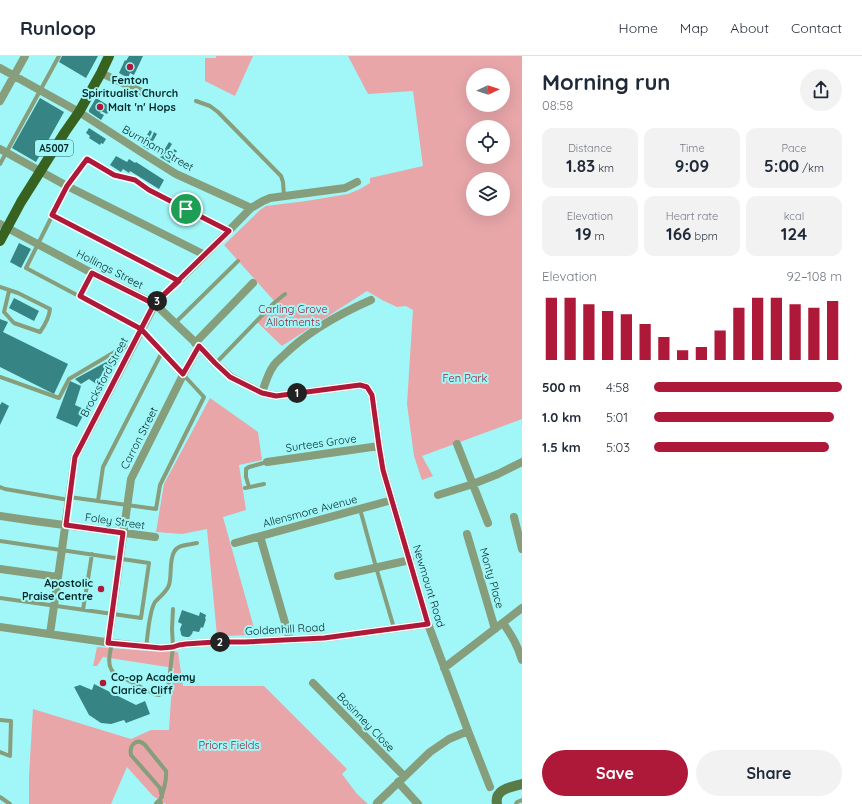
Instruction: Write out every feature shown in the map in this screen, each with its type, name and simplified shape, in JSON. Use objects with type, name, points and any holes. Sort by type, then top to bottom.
[{"type":"main road","name":"A5007","points":[[0,241],[4,226],[79,112],[109,56]]},
{"type":"street","points":[[0,101],[25,56]]},
{"type":"street","name":"Burnham Street","points":[[0,68],[79,112],[176,174],[252,208]]},
{"type":"street","points":[[101,73],[146,94]]},
{"type":"street","points":[[3,151],[67,186],[205,255]]},
{"type":"street","name":"Brocksford Street","points":[[50,634],[75,457],[154,304],[252,208],[262,201],[270,198],[345,188],[357,182]]},
{"type":"street","name":"Hollings Street","points":[[4,226],[154,304],[230,377],[262,393],[276,396],[360,385],[367,387]]},
{"type":"street","name":"Carron Street","points":[[110,643],[131,479],[197,345],[253,283]]},
{"type":"street","points":[[262,393],[266,378],[274,364],[293,346],[314,330],[344,312],[371,300]]},
{"type":"street","name":"Newmount Road","points":[[367,387],[372,395],[383,470],[428,624],[490,787]]},
{"type":"street","points":[[457,444],[488,523]]},
{"type":"street","name":"Surtees Grove","points":[[267,462],[379,446]]},
{"type":"street","points":[[438,495],[473,484],[522,462]]},
{"type":"street","name":"Allensmore Avenue","points":[[235,543],[392,500]]},
{"type":"street","name":"Foley Street","points":[[0,516],[155,537]]},
{"type":"street","points":[[514,517],[522,549]]},
{"type":"street","name":"Monty Place","points":[[467,534],[495,629]]},
{"type":"street","points":[[260,536],[290,640]]},
{"type":"street","points":[[338,576],[410,560]]},
{"type":"street","points":[[0,569],[58,577]]},
{"type":"street","points":[[444,668],[522,608]]},
{"type":"street","points":[[502,623],[511,634],[517,645],[522,660]]},
{"type":"street","name":"Goldenhill Road","points":[[0,627],[110,643],[161,648],[215,642],[324,638],[428,624]]},
{"type":"street","name":"Bosinney Close","points":[[313,683],[404,776]]},
{"type":"street","points":[[376,803],[430,752],[449,739],[468,731]]},
{"type":"street","points":[[398,782],[418,804]]},
{"type":"street","points":[[497,804],[497,798],[500,792],[519,785]]},
{"type":"lane","points":[[0,164],[3,151],[60,56]]},
{"type":"lane","points":[[196,101],[210,106],[218,112],[281,176],[284,196]]},
{"type":"lane","points":[[0,487],[69,499],[98,501],[156,509],[160,485],[204,397],[141,329],[26,268],[67,186],[87,159],[114,175],[135,180],[158,195],[229,231]]},
{"type":"lane","points":[[52,215],[179,281]]},
{"type":"lane","points":[[175,323],[238,261]]},
{"type":"lane","points":[[80,296],[92,273]]},
{"type":"lane","points":[[0,287],[18,293],[50,309],[49,317],[40,332],[14,323],[4,312],[8,290]]},
{"type":"lane","points":[[215,363],[274,303],[285,294]]},
{"type":"lane","points":[[0,377],[59,398],[69,379],[118,350],[126,347],[131,349]]},
{"type":"lane","points":[[98,501],[103,467],[162,352]]},
{"type":"lane","points":[[264,484],[247,488],[246,469],[267,462]]},
{"type":"lane","points":[[360,508],[394,628]]},
{"type":"lane","points":[[0,541],[149,563],[141,618],[0,598]]},
{"type":"lane","points":[[146,647],[151,611],[155,602],[164,594],[169,585],[174,551],[180,546],[197,543]]},
{"type":"lane","points":[[83,610],[92,554]]},
{"type":"lane","points":[[110,643],[109,666],[114,673],[154,694],[159,695],[166,692],[168,689],[173,647],[173,609]]},
{"type":"lane","points":[[0,720],[11,721],[10,756],[0,753]]},
{"type":"lane","points":[[138,741],[146,744],[166,771],[165,783],[160,801],[160,788],[131,755],[130,750],[134,742],[138,741]]},
{"type":"lane","points":[[0,797],[10,804]]},
{"type":"lane","points":[[516,804],[522,800]]},
{"type":"green space","points":[[216,56],[253,56],[235,96],[205,81],[205,58],[216,58]]},
{"type":"green space","name":"Fen Park","points":[[348,56],[522,56],[522,419],[422,456],[433,476],[422,480],[414,456],[407,404],[413,310],[406,306],[397,307],[367,291],[282,346],[257,322],[276,303],[224,245],[266,206],[348,194],[370,183],[370,178],[423,166],[413,91],[368,94]]},
{"type":"green space","points":[[210,398],[258,432],[262,460],[239,465],[246,510],[223,517],[256,635],[217,636],[207,529],[182,534],[156,532],[164,484]]},
{"type":"green space","name":"Priors Fields","points":[[97,647],[178,652],[183,686],[264,686],[347,769],[342,774],[357,794],[368,804],[166,804],[153,796],[127,767],[111,804],[29,804],[33,709],[131,739],[151,730],[169,730],[174,668],[103,657],[97,666],[93,666]]},
{"type":"building","points":[[62,56],[98,56],[86,78],[59,62]]},
{"type":"building","name":"Fenton Spiritualist Church","points":[[129,56],[143,56],[134,75],[130,73],[128,78],[119,73],[125,60],[126,61]]},
{"type":"building","points":[[40,98],[64,112],[36,162],[12,148]]},
{"type":"building","name":"Malt 'n' Hops","points":[[96,98],[111,107],[107,114],[101,111],[100,113],[104,115],[101,120],[89,112]]},
{"type":"building","points":[[89,128],[106,139],[103,144],[101,143],[100,145],[89,138],[90,136],[86,133]]},
{"type":"building","points":[[150,130],[152,132],[149,138],[151,139],[154,132],[157,134],[149,150],[141,145]]},
{"type":"building","points":[[169,142],[172,144],[169,149],[173,152],[174,149],[177,151],[170,163],[160,157]]},
{"type":"building","points":[[116,156],[127,162],[129,159],[135,163],[136,162],[164,180],[159,189],[130,171],[129,173],[123,169],[121,172],[110,165]]},
{"type":"building","points":[[19,243],[31,249],[21,268],[10,262]]},
{"type":"building","points":[[14,298],[39,311],[34,321],[9,308]]},
{"type":"building","points":[[0,319],[8,322],[3,332],[68,364],[54,394],[0,367]]},
{"type":"building","points":[[117,356],[102,388],[89,379],[81,384],[75,379]]},
{"type":"building","points":[[70,381],[81,386],[75,405],[86,410],[77,427],[56,418]]},
{"type":"building","points":[[2,402],[9,406],[0,425],[0,405]]},
{"type":"building","points":[[182,610],[199,616],[200,612],[206,615],[203,628],[201,627],[199,632],[193,631],[189,637],[182,636],[181,634],[180,629],[182,624],[178,622]]},
{"type":"building","points":[[94,684],[136,705],[145,701],[150,714],[126,723],[124,720],[111,724],[101,723],[89,715],[74,687],[80,685],[92,690]]},
{"type":"place","name":"Fenton Spiritualist Church","points":[[130,67]]},
{"type":"place","name":"Malt 'n' Hops","points":[[100,107]]},
{"type":"place","name":"Apostolic Praise Centre","points":[[101,589]]},
{"type":"place","name":"Co-op Academy Clarice Cliff","points":[[103,683]]},
{"type":"route","points":[[186,209],[149,190],[135,180],[114,175],[87,159],[67,186],[52,215],[179,281],[154,304],[141,329],[131,349],[75,457],[66,525],[123,533],[108,643],[161,648],[186,644],[215,642],[324,638],[428,624],[383,470],[372,395],[367,387],[360,385],[276,396],[262,393],[230,377],[199,346],[183,374],[141,329],[80,296],[92,273],[154,304],[179,281],[229,231],[186,209]]},
{"type":"park label","name":"Carling Grove Allotments","points":[[293,315]]}]
